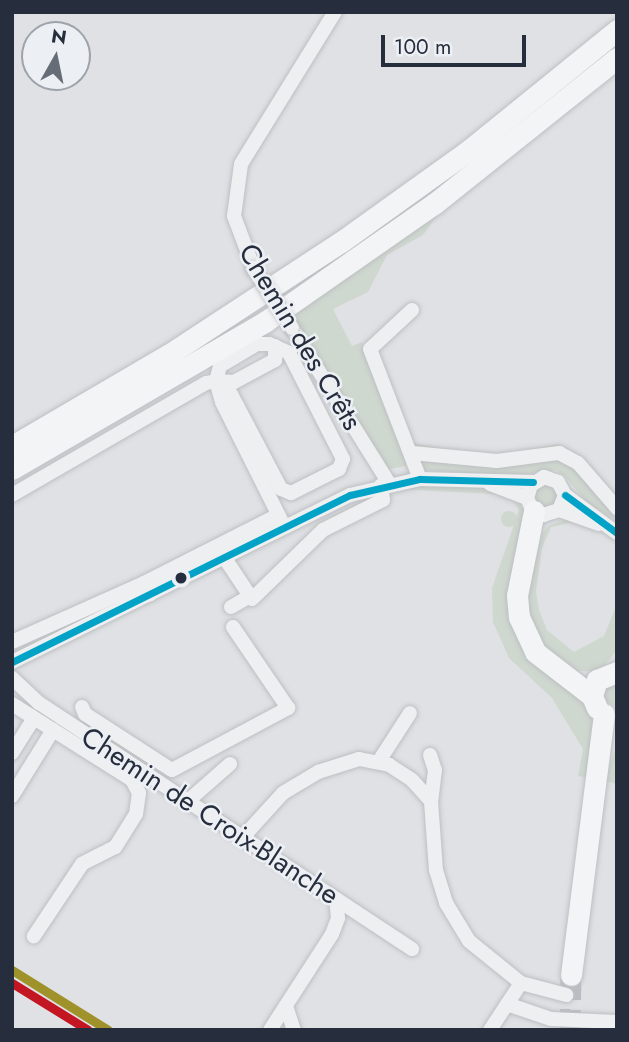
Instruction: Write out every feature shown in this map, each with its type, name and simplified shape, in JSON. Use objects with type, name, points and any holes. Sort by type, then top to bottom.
[{"type":"highway","points":[[12,446],[168,355],[341,242],[469,149],[617,30]]},
{"type":"highway","points":[[12,459],[244,324],[426,198],[617,47]]},
{"type":"highway","points":[[12,469],[266,321],[434,204],[617,58]]},
{"type":"highway","points":[[541,509],[527,550],[517,595],[519,617],[535,652],[556,670],[609,693],[569,985]]},
{"type":"street","name":"Chemin des Crêts","points":[[335,12],[250,142],[237,174],[236,226],[254,269],[385,484]]},
{"type":"street","name":"Chemin des Crêts","points":[[412,310],[370,349],[420,479]]},
{"type":"street","points":[[216,381],[231,394],[282,489],[292,493],[339,470],[343,459],[289,353],[275,346],[257,344],[220,366],[216,381],[222,402],[281,520]]},
{"type":"street","points":[[12,495],[206,383],[234,382],[275,360],[275,346]]},
{"type":"street","points":[[412,453],[496,461],[559,453],[578,463],[617,508]]},
{"type":"street","points":[[12,662],[281,520],[385,484],[420,479],[533,482],[553,478],[565,495],[612,530]]},
{"type":"street","points":[[481,480],[541,509],[612,530]]},
{"type":"street","points":[[533,482],[541,509]]},
{"type":"street","points":[[224,557],[252,600],[323,530],[383,500],[385,484]]},
{"type":"street","points":[[541,509],[565,495]]},
{"type":"street","points":[[12,642],[224,557],[281,520]]},
{"type":"street","points":[[231,607],[250,596]]},
{"type":"street","points":[[82,707],[85,714],[172,770],[288,708],[233,627]]},
{"type":"street","name":"Chemin de Croix-Blanche","points":[[12,678],[32,698],[412,949]]},
{"type":"street","points":[[12,704],[132,780],[139,793],[136,814],[115,847],[82,864],[33,936]]},
{"type":"street","points":[[379,761],[410,713]]},
{"type":"street","points":[[12,752],[34,718]]},
{"type":"street","points":[[12,796],[53,730]]},
{"type":"street","points":[[430,755],[435,770],[431,801],[433,852],[446,903],[481,955],[521,983],[569,985]]},
{"type":"street","points":[[243,837],[266,809],[303,780],[349,761],[379,761],[412,780],[431,801]]},
{"type":"street","points":[[188,801],[230,764]]},
{"type":"street","points":[[270,1030],[336,926],[336,898]]},
{"type":"street","points":[[490,1030],[521,983]]},
{"type":"street","points":[[507,1004],[540,1016],[584,1025],[617,1022]]},
{"type":"street","points":[[286,1006],[294,1030]]},
{"type":"shaded area","points":[[441,211],[423,235],[387,255],[368,292],[333,309],[352,346],[362,342],[367,350],[411,465],[389,469],[287,309]]},
{"type":"shaded area","points":[[409,442],[491,457],[557,444],[580,456],[617,505],[583,465],[562,451],[487,458],[421,449]]},
{"type":"shaded area","points":[[561,456],[617,511],[617,522],[585,501],[565,476],[555,470],[507,476],[425,470],[420,460]]},
{"type":"shaded area","points":[[550,483],[559,492],[556,505],[545,509],[534,498],[538,486]]},
{"type":"shaded area","points":[[426,485],[490,488],[513,501],[495,494],[399,489]]},
{"type":"shaded area","points":[[513,501],[520,505],[524,512],[514,559],[536,665],[578,695],[592,715],[596,727],[591,778],[578,776],[583,749],[552,698],[509,658],[493,622],[492,588],[519,510]]},
{"type":"shaded area","points":[[509,511],[515,513],[515,525],[509,527],[503,525],[501,519],[503,513]]},
{"type":"shaded area","points":[[566,519],[574,522],[551,527],[542,548],[536,591],[539,610],[547,630],[574,652],[604,636],[617,604],[617,650],[604,666],[592,671],[577,671],[548,653],[528,615],[526,596],[542,534],[548,526]]},
{"type":"shaded area","points":[[617,681],[617,707],[606,701],[604,693],[607,686]]},
{"type":"shaded area","points":[[617,743],[617,784],[605,781]]},
{"type":"tunnel","points":[[570,1030],[571,975]]},
{"type":"transit line","points":[[12,662],[350,495],[420,479],[533,482]]},
{"type":"transit line","points":[[565,495],[617,533]]},
{"type":"transit line","points":[[12,970],[108,1030]]},
{"type":"transit line","points":[[12,983],[88,1030]]}]
